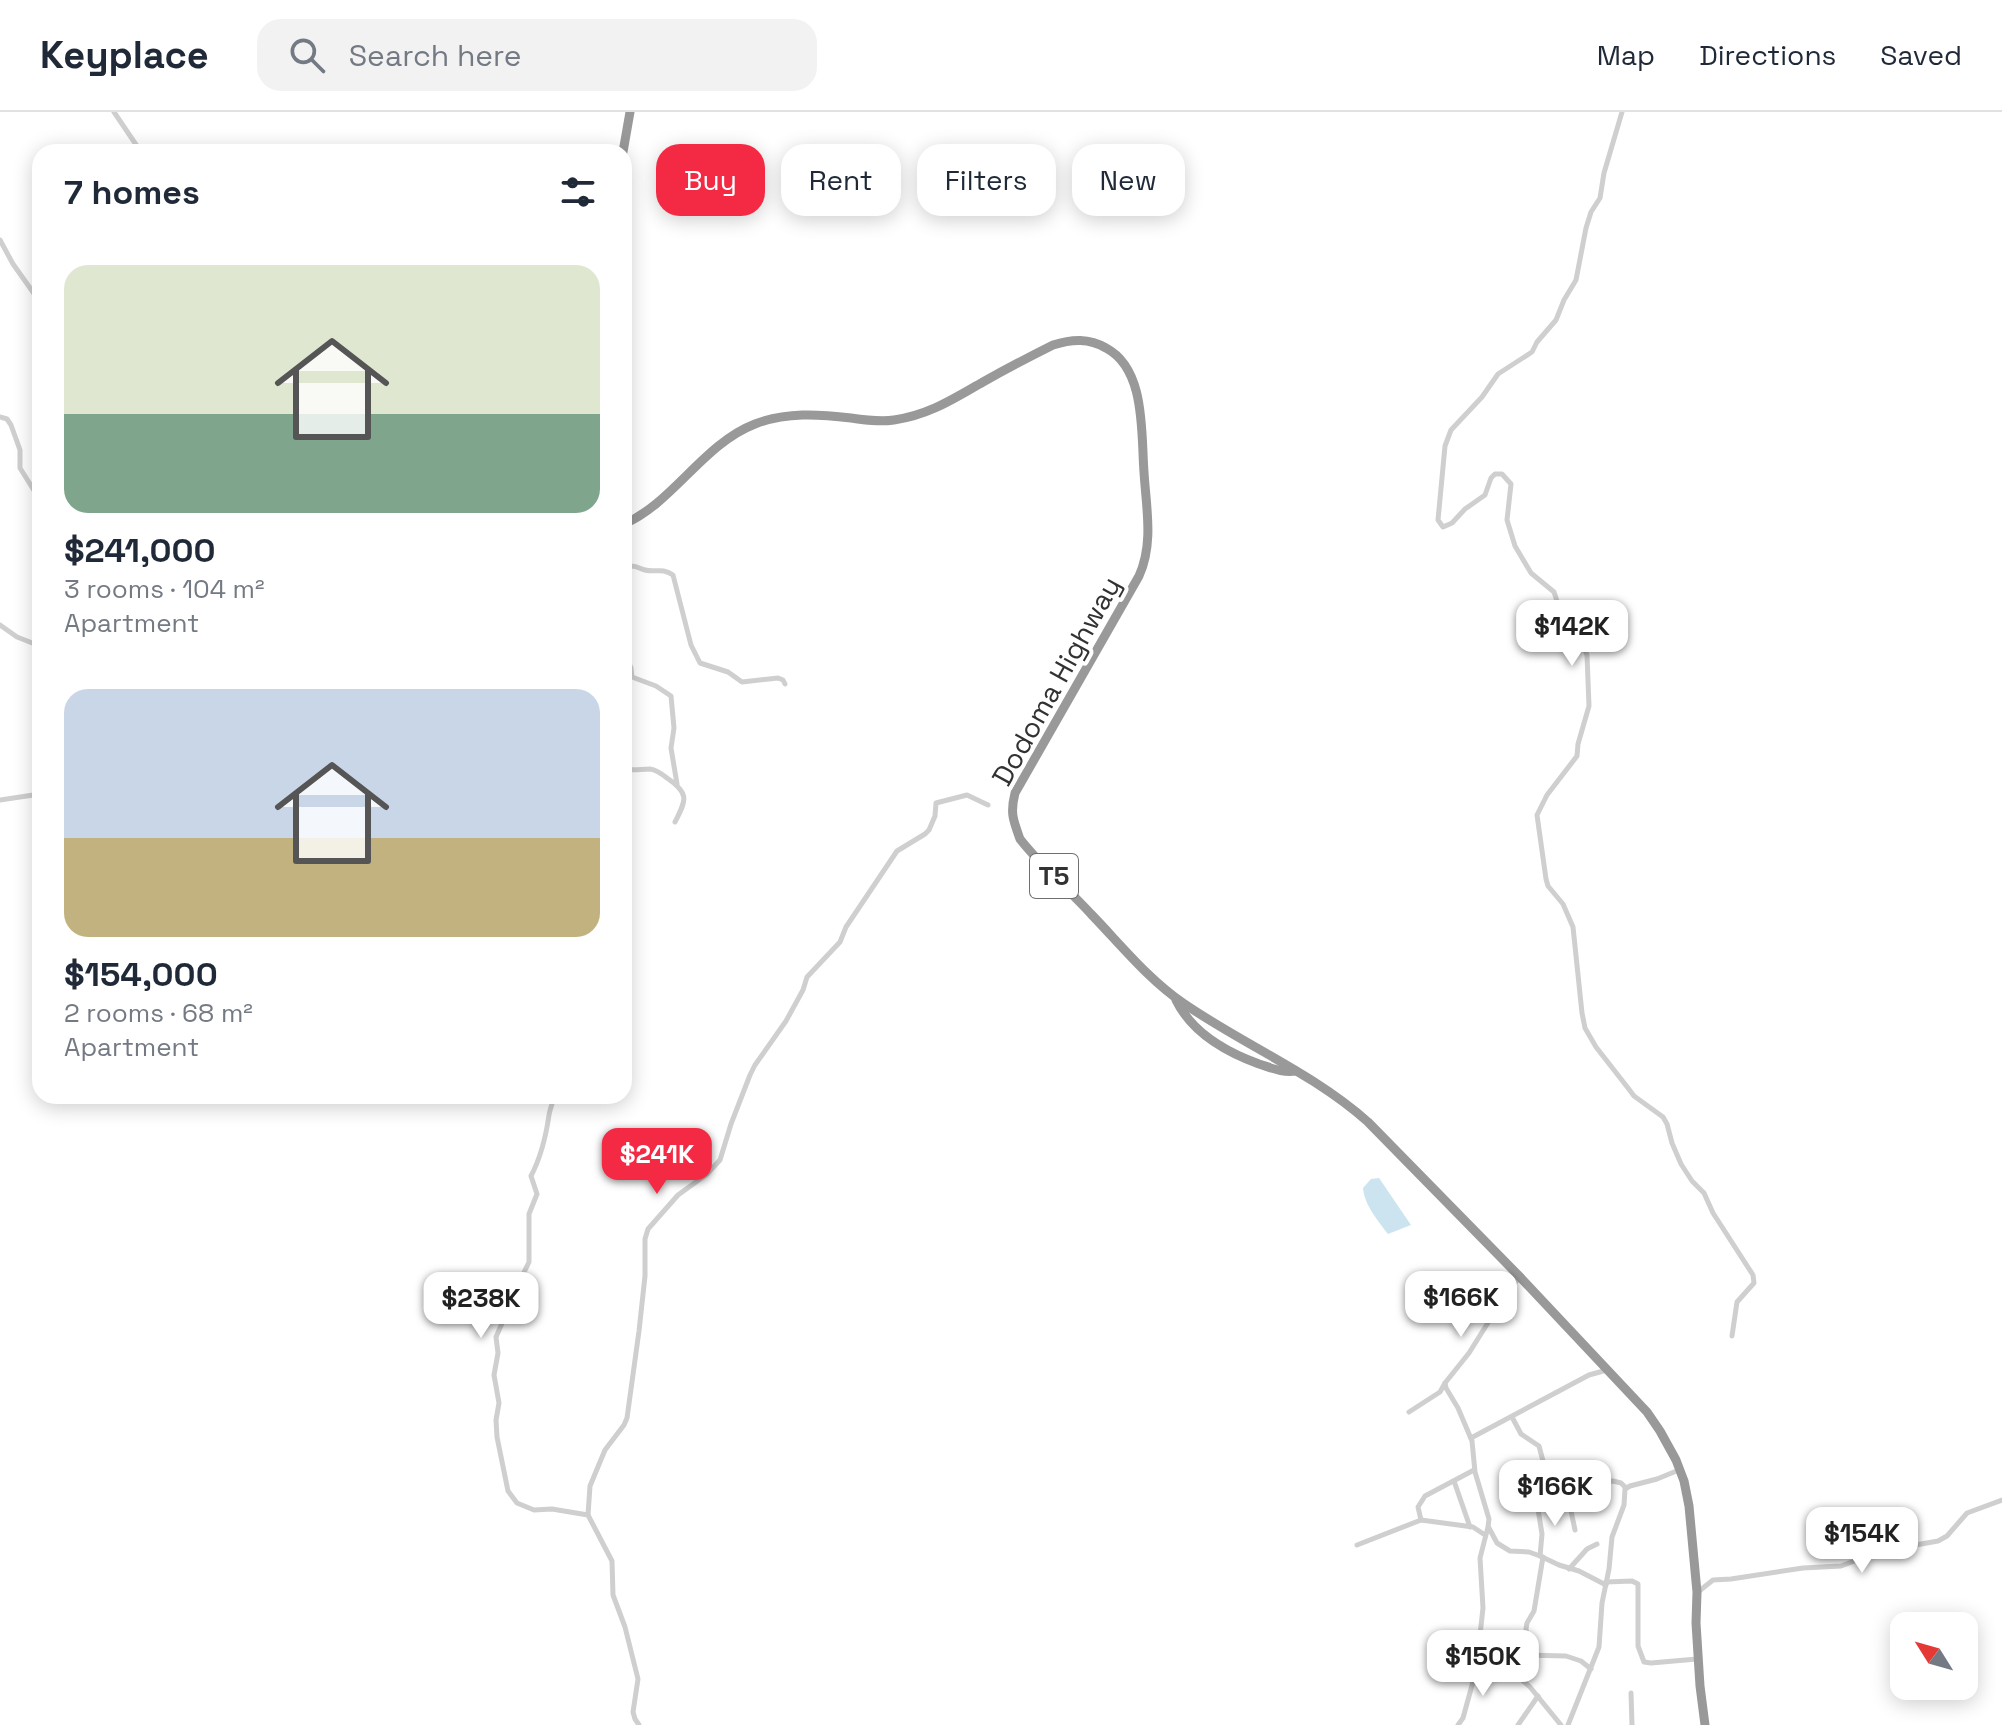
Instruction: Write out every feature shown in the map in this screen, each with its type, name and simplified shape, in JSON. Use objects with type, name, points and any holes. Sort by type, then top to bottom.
[{"type":"highway","points":[[624,144],[630,112]]},
{"type":"highway","name":"Dodoma Highway","points":[[632,519],[648,509],[721,445],[752,425],[789,415],[889,421],[924,414],[1053,345],[1073,340],[1087,340],[1111,350],[1126,365],[1138,399],[1148,527],[1147,552],[1139,576],[1021,782],[1012,808],[1020,839],[1140,968],[1175,997],[1338,1097],[1368,1122],[1608,1369],[1653,1421],[1674,1456],[1689,1506],[1705,1725]]},
{"type":"highway","points":[[1175,997],[1186,1016],[1220,1047],[1280,1071],[1297,1071]]},
{"type":"street","points":[[114,112],[136,144]]},
{"type":"street","points":[[1622,112],[1600,198],[1586,228],[1576,280],[1556,320],[1532,352],[1498,374],[1482,397],[1451,430],[1445,446],[1438,520],[1443,527],[1452,523],[1485,495],[1495,474],[1507,477],[1511,486],[1507,520],[1515,546],[1531,573],[1554,592],[1564,622],[1574,640],[1586,651],[1589,706],[1577,756],[1547,795],[1537,815],[1546,879],[1563,904],[1573,927],[1585,1028],[1634,1096],[1663,1117],[1681,1164],[1704,1193],[1753,1275],[1754,1283],[1737,1302],[1732,1336]]},
{"type":"street","points":[[0,240],[32,291]]},
{"type":"street","points":[[0,417],[7,419],[11,425],[20,450],[21,472],[32,488]]},
{"type":"street","points":[[632,566],[648,571],[662,570],[673,575],[691,645],[702,665],[728,672],[742,682],[778,678],[785,684]]},
{"type":"street","points":[[0,625],[32,643]]},
{"type":"street","points":[[632,677],[671,696],[674,728],[671,746],[677,784]]},
{"type":"street","points":[[632,770],[653,770],[682,789],[684,798],[675,822]]},
{"type":"street","points":[[0,800],[32,795]]},
{"type":"street","points":[[639,1725],[633,1712],[638,1680],[625,1627],[613,1595],[612,1561],[588,1515],[590,1486],[605,1450],[627,1418],[648,1229],[678,1195],[707,1174],[720,1160],[755,1065],[786,1021],[809,974],[840,942],[846,927],[897,851],[929,830],[936,803],[967,795],[988,805]]},
{"type":"street","points":[[552,1104],[537,1166],[531,1176],[537,1194],[529,1214],[529,1262],[518,1285],[518,1304],[504,1320],[496,1337],[498,1353],[494,1375],[499,1403],[496,1434],[508,1491],[517,1503],[534,1510],[552,1509],[588,1515]]},
{"type":"street","points":[[1409,1412],[1440,1392],[1520,1277]]},
{"type":"street","points":[[1471,1438],[1589,1375],[1608,1369]]},
{"type":"street","points":[[1445,1383],[1471,1438],[1474,1470],[1489,1519],[1480,1558],[1482,1645],[1489,1654],[1517,1674],[1561,1725]]},
{"type":"street","points":[[1512,1417],[1525,1438],[1539,1446],[1543,1461],[1571,1511],[1575,1530]]},
{"type":"street","points":[[1626,1488],[1679,1469]]},
{"type":"street","points":[[1421,1520],[1418,1507],[1425,1496],[1474,1470]]},
{"type":"street","points":[[1454,1481],[1470,1527]]},
{"type":"street","points":[[1529,1655],[1526,1629],[1534,1611],[1541,1556],[1539,1503],[1542,1497],[1576,1484],[1613,1481],[1626,1488]]},
{"type":"street","points":[[1568,1725],[1599,1647],[1612,1537],[1624,1505],[1626,1488]]},
{"type":"street","points":[[1697,1592],[1713,1580],[1841,1566],[1882,1551],[1938,1541],[1947,1536],[1967,1513],[2002,1500]]},
{"type":"street","points":[[1357,1545],[1421,1520],[1470,1527],[1485,1535]]},
{"type":"street","points":[[1488,1527],[1497,1543],[1510,1551],[1529,1552],[1606,1583],[1637,1583],[1638,1646],[1644,1662],[1698,1659]]},
{"type":"street","points":[[1569,1569],[1587,1549],[1597,1544]]},
{"type":"street","points":[[1489,1654],[1574,1658],[1591,1669]]},
{"type":"street","points":[[1458,1725],[1463,1718],[1474,1678],[1489,1654]]},
{"type":"street","points":[[1631,1693],[1632,1725]]},
{"type":"street","points":[[1518,1725],[1538,1696]]},
{"type":"water","points":[[1379,1178],[1411,1225],[1388,1234],[1376,1218],[1363,1188],[1371,1179]]}]
